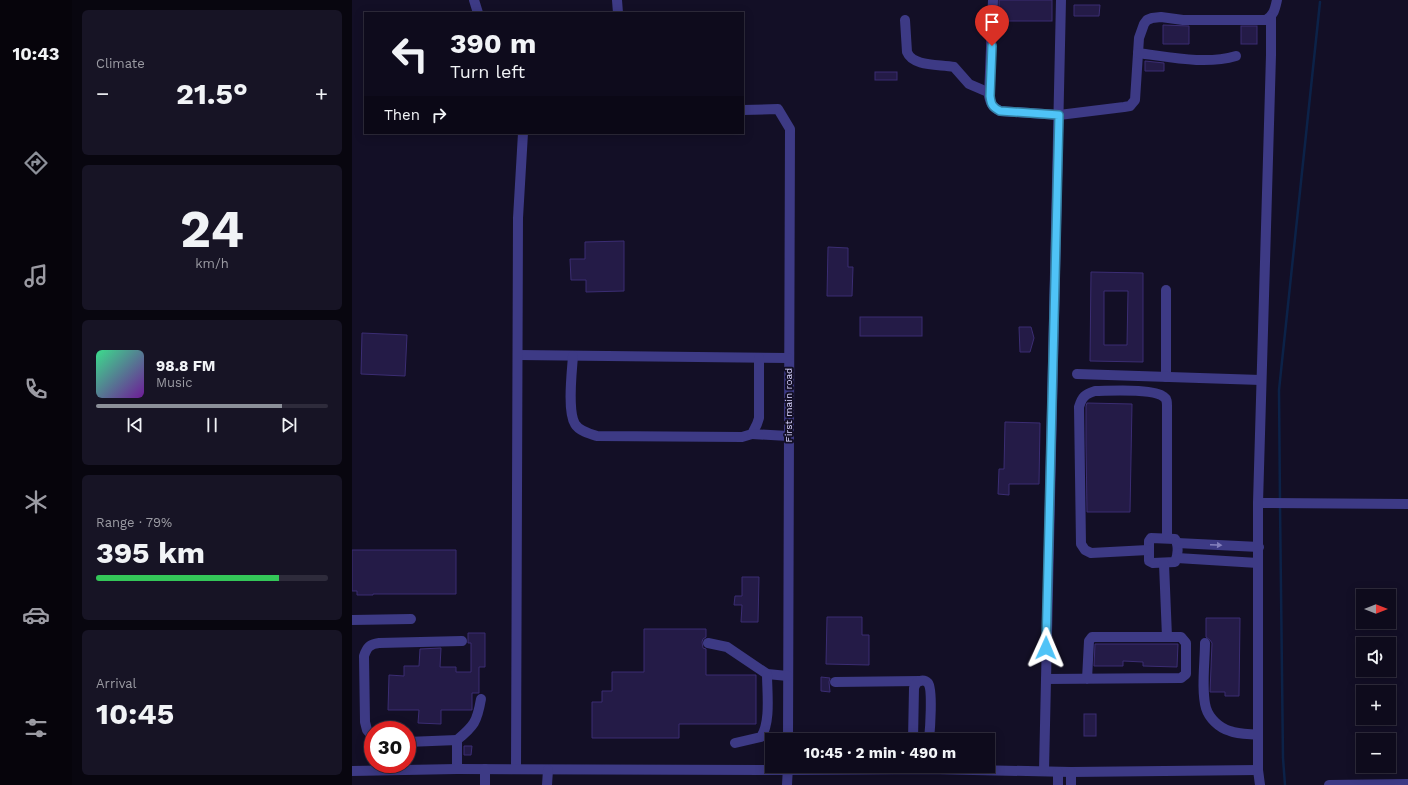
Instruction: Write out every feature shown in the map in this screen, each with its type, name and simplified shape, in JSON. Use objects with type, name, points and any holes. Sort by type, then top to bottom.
[{"type":"street","points":[[474,0],[478,12]]},
{"type":"street","points":[[617,0],[618,12]]},
{"type":"street","points":[[993,0],[990,93],[991,104],[994,108],[1000,111],[1059,115],[1130,106],[1135,100],[1136,94],[1139,38],[1147,20],[1161,17],[1183,20],[1266,20],[1271,17],[1274,12],[1277,0]]},
{"type":"street","points":[[1044,771],[1061,0]]},
{"type":"street","points":[[1260,785],[1258,770],[1258,503],[1271,17]]},
{"type":"street","points":[[905,20],[907,52],[908,56],[912,60],[954,67],[969,84],[990,93]]},
{"type":"street","points":[[1138,53],[1204,61],[1225,59],[1236,56]]},
{"type":"street","name":"First main road","points":[[744,110],[778,109],[790,129],[788,358],[788,733]]},
{"type":"street","points":[[516,769],[518,218],[523,134]]},
{"type":"street","points":[[1166,290],[1166,377]]},
{"type":"street","points":[[518,355],[788,358]]},
{"type":"street","points":[[573,356],[571,393],[573,416],[575,424],[588,433],[597,436],[742,437],[752,434],[788,436]]},
{"type":"street","points":[[752,434],[759,418],[759,358]]},
{"type":"street","points":[[1077,374],[1261,380]]},
{"type":"street","points":[[1148,550],[1091,553],[1085,550],[1081,544],[1079,407],[1081,399],[1087,393],[1095,391],[1151,391],[1163,396],[1166,399],[1167,538]]},
{"type":"street","points":[[1258,503],[1408,504]]},
{"type":"street","points":[[1151,538],[1175,539],[1177,543],[1177,558],[1175,562],[1164,564],[1151,562],[1148,550],[1149,541],[1151,538]]},
{"type":"street","points":[[1177,543],[1259,547]]},
{"type":"street","points":[[1177,558],[1258,563]]},
{"type":"street","points":[[1164,564],[1167,637]]},
{"type":"street","points":[[352,620],[411,619]]},
{"type":"street","points":[[1046,679],[1087,679],[1181,678],[1186,674],[1186,643],[1181,637],[1092,637],[1088,641],[1087,679]]},
{"type":"street","points":[[365,721],[364,656],[367,648],[372,644],[379,643],[462,640]]},
{"type":"street","points":[[708,643],[727,646],[767,674],[788,676]]},
{"type":"street","points":[[1205,643],[1204,695],[1206,708],[1211,719],[1219,726],[1229,731],[1258,735]]},
{"type":"street","points":[[735,743],[761,737],[765,731],[767,723],[767,674]]},
{"type":"street","points":[[913,733],[914,688],[917,682],[920,681]]},
{"type":"street","points":[[835,682],[925,681],[928,683],[931,692],[930,733]]},
{"type":"street","points":[[416,742],[457,740],[471,728],[478,718],[481,699]]},
{"type":"street","points":[[457,740],[457,769]]},
{"type":"street","points":[[352,771],[457,769],[765,769]]},
{"type":"street","points":[[485,769],[485,785]]},
{"type":"street","points":[[547,785],[548,770]]},
{"type":"street","points":[[995,770],[1058,772],[1258,770]]},
{"type":"street","points":[[1058,772],[1058,785]]},
{"type":"street","points":[[1071,772],[1071,785]]},
{"type":"street","points":[[787,785],[792,773]]},
{"type":"street","points":[[1329,785],[1408,784]]},
{"type":"building","points":[[999,0],[1052,0],[1052,21],[999,21]]},
{"type":"building","points":[[1074,5],[1100,5],[1099,16],[1074,16]]},
{"type":"building","points":[[1163,25],[1189,26],[1189,44],[1163,44]]},
{"type":"building","points":[[1241,26],[1257,26],[1257,44],[1241,44]]},
{"type":"building","points":[[1145,61],[1164,63],[1164,71],[1145,71]]},
{"type":"building","points":[[875,72],[897,72],[897,80],[875,80]]},
{"type":"building","points":[[624,241],[624,291],[586,292],[586,280],[571,280],[570,259],[585,259],[585,242]]},
{"type":"building","points":[[828,247],[848,248],[848,267],[853,267],[852,296],[827,296]]},
{"type":"building","points":[[1091,272],[1143,273],[1143,362],[1090,361]],"holes":[[[1104,291],[1128,291],[1127,345],[1104,345]]]},
{"type":"building","points":[[860,317],[922,317],[922,336],[860,336]]},
{"type":"building","points":[[1019,327],[1031,327],[1034,338],[1030,352],[1020,352]]},
{"type":"building","points":[[362,333],[407,335],[405,376],[361,374]]},
{"type":"building","points":[[1087,403],[1132,404],[1130,512],[1087,512]]},
{"type":"building","points":[[1005,422],[1040,423],[1039,484],[1009,484],[1009,495],[998,494],[999,469],[1004,469]]},
{"type":"building","points":[[352,550],[456,550],[456,594],[357,595],[357,591],[352,591]]},
{"type":"building","points":[[742,577],[759,577],[758,622],[741,622],[742,605],[734,605],[735,596],[742,596]]},
{"type":"building","points":[[827,617],[862,617],[862,635],[869,635],[869,665],[826,664]]},
{"type":"building","points":[[1206,618],[1240,618],[1239,696],[1225,696],[1225,692],[1210,692],[1212,643],[1206,637]]},
{"type":"building","points":[[644,629],[706,629],[706,637],[702,642],[703,648],[706,649],[706,675],[756,675],[756,724],[679,724],[679,738],[592,738],[592,702],[602,702],[602,691],[612,691],[612,672],[644,672]]},
{"type":"building","points":[[468,633],[485,633],[485,667],[479,667],[479,693],[472,693],[472,710],[441,710],[441,724],[418,723],[419,710],[388,710],[389,675],[404,676],[404,666],[419,666],[420,649],[441,648],[440,667],[456,667],[456,672],[471,672],[471,643],[468,643]]},
{"type":"building","points":[[1095,644],[1178,644],[1177,667],[1143,666],[1143,662],[1123,661],[1123,666],[1094,666]]},
{"type":"building","points":[[821,677],[830,678],[830,692],[821,691]]},
{"type":"building","points":[[1084,714],[1096,714],[1096,736],[1084,736]]},
{"type":"building","points":[[464,746],[472,746],[471,755],[464,755]]},
{"type":"waterway","points":[[1280,501],[1279,390],[1320,2]]},
{"type":"waterway","points":[[1280,506],[1283,758],[1285,785]]},
{"type":"route","points":[[992,46],[990,96],[991,104],[994,108],[1000,111],[1059,115],[1046,648]]}]
